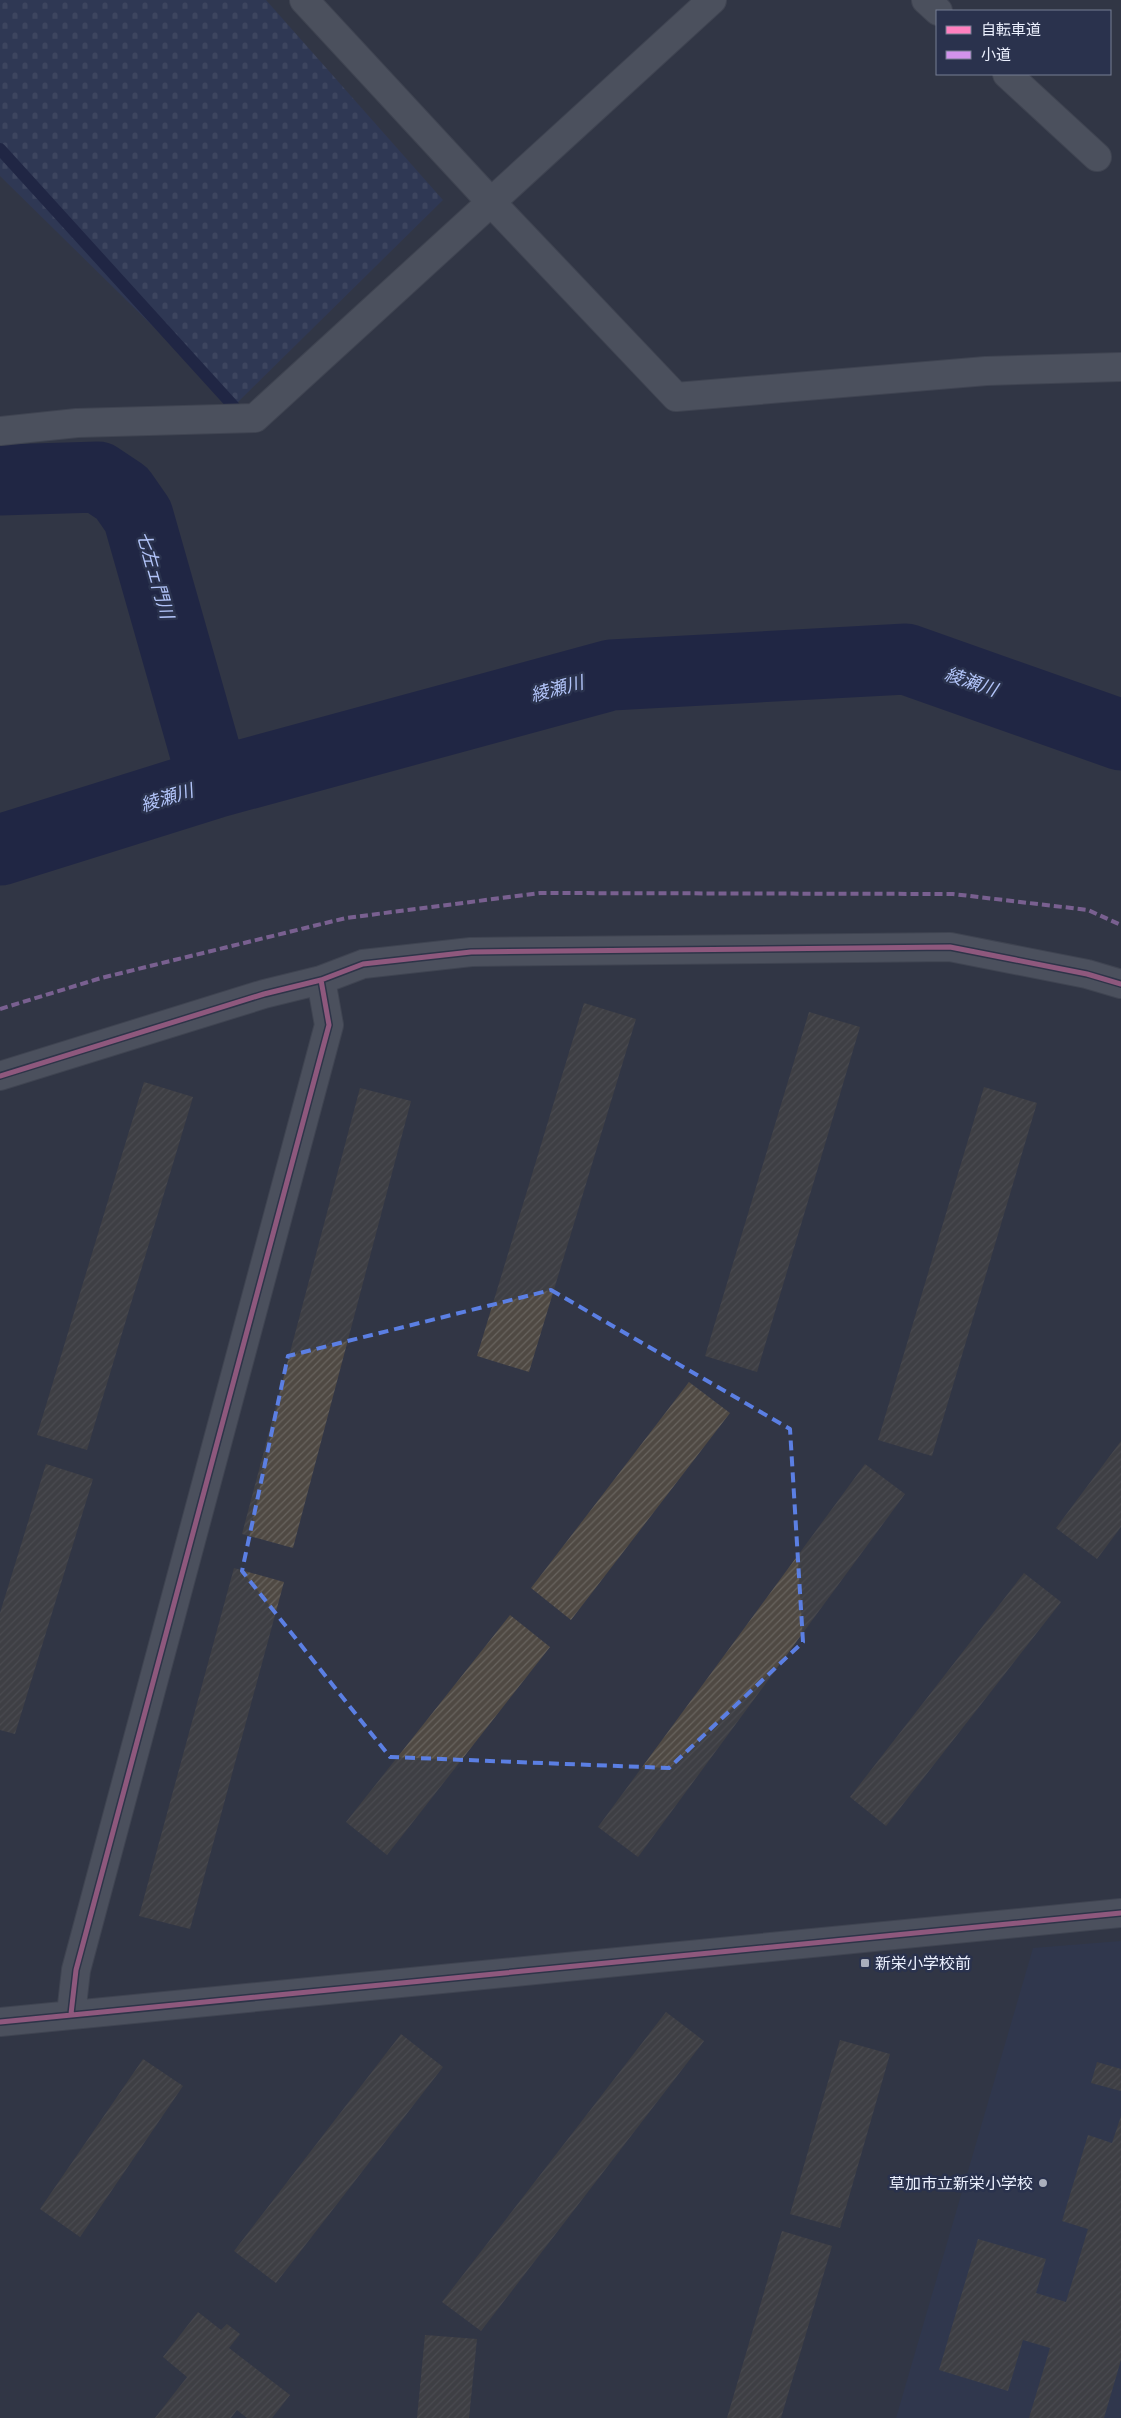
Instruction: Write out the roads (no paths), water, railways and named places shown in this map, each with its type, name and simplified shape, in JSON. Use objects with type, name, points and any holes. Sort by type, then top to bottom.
[{"type":"street","points":[[304,0],[490,201],[676,397],[986,371],[1121,367]]},
{"type":"street","points":[[0,431],[78,424],[255,418],[490,201],[712,0]]},
{"type":"street","points":[[926,0],[937,10]]},
{"type":"street","points":[[1008,75],[1097,157]]},
{"type":"street","points":[[0,1076],[264,994],[322,980],[364,964],[470,952],[950,947],[1087,974],[1121,984]]},
{"type":"street","points":[[72,2014],[79,1961],[329,1025],[322,980]]},
{"type":"street","points":[[0,2022],[1121,1913]]},
{"type":"waterway","points":[[0,149],[238,411]]},
{"type":"waterway","name":"七左ェ門川","points":[[0,480],[98,477],[122,493],[138,516],[214,783]]},
{"type":"waterway","name":"綾瀬川","points":[[0,850],[214,783],[611,675],[906,659],[1121,735]]},
{"type":"place","name":"新栄小学校前","points":[[865,1963]]},
{"type":"place","name":"草加市立新栄小学校","points":[[1043,2183]]}]
